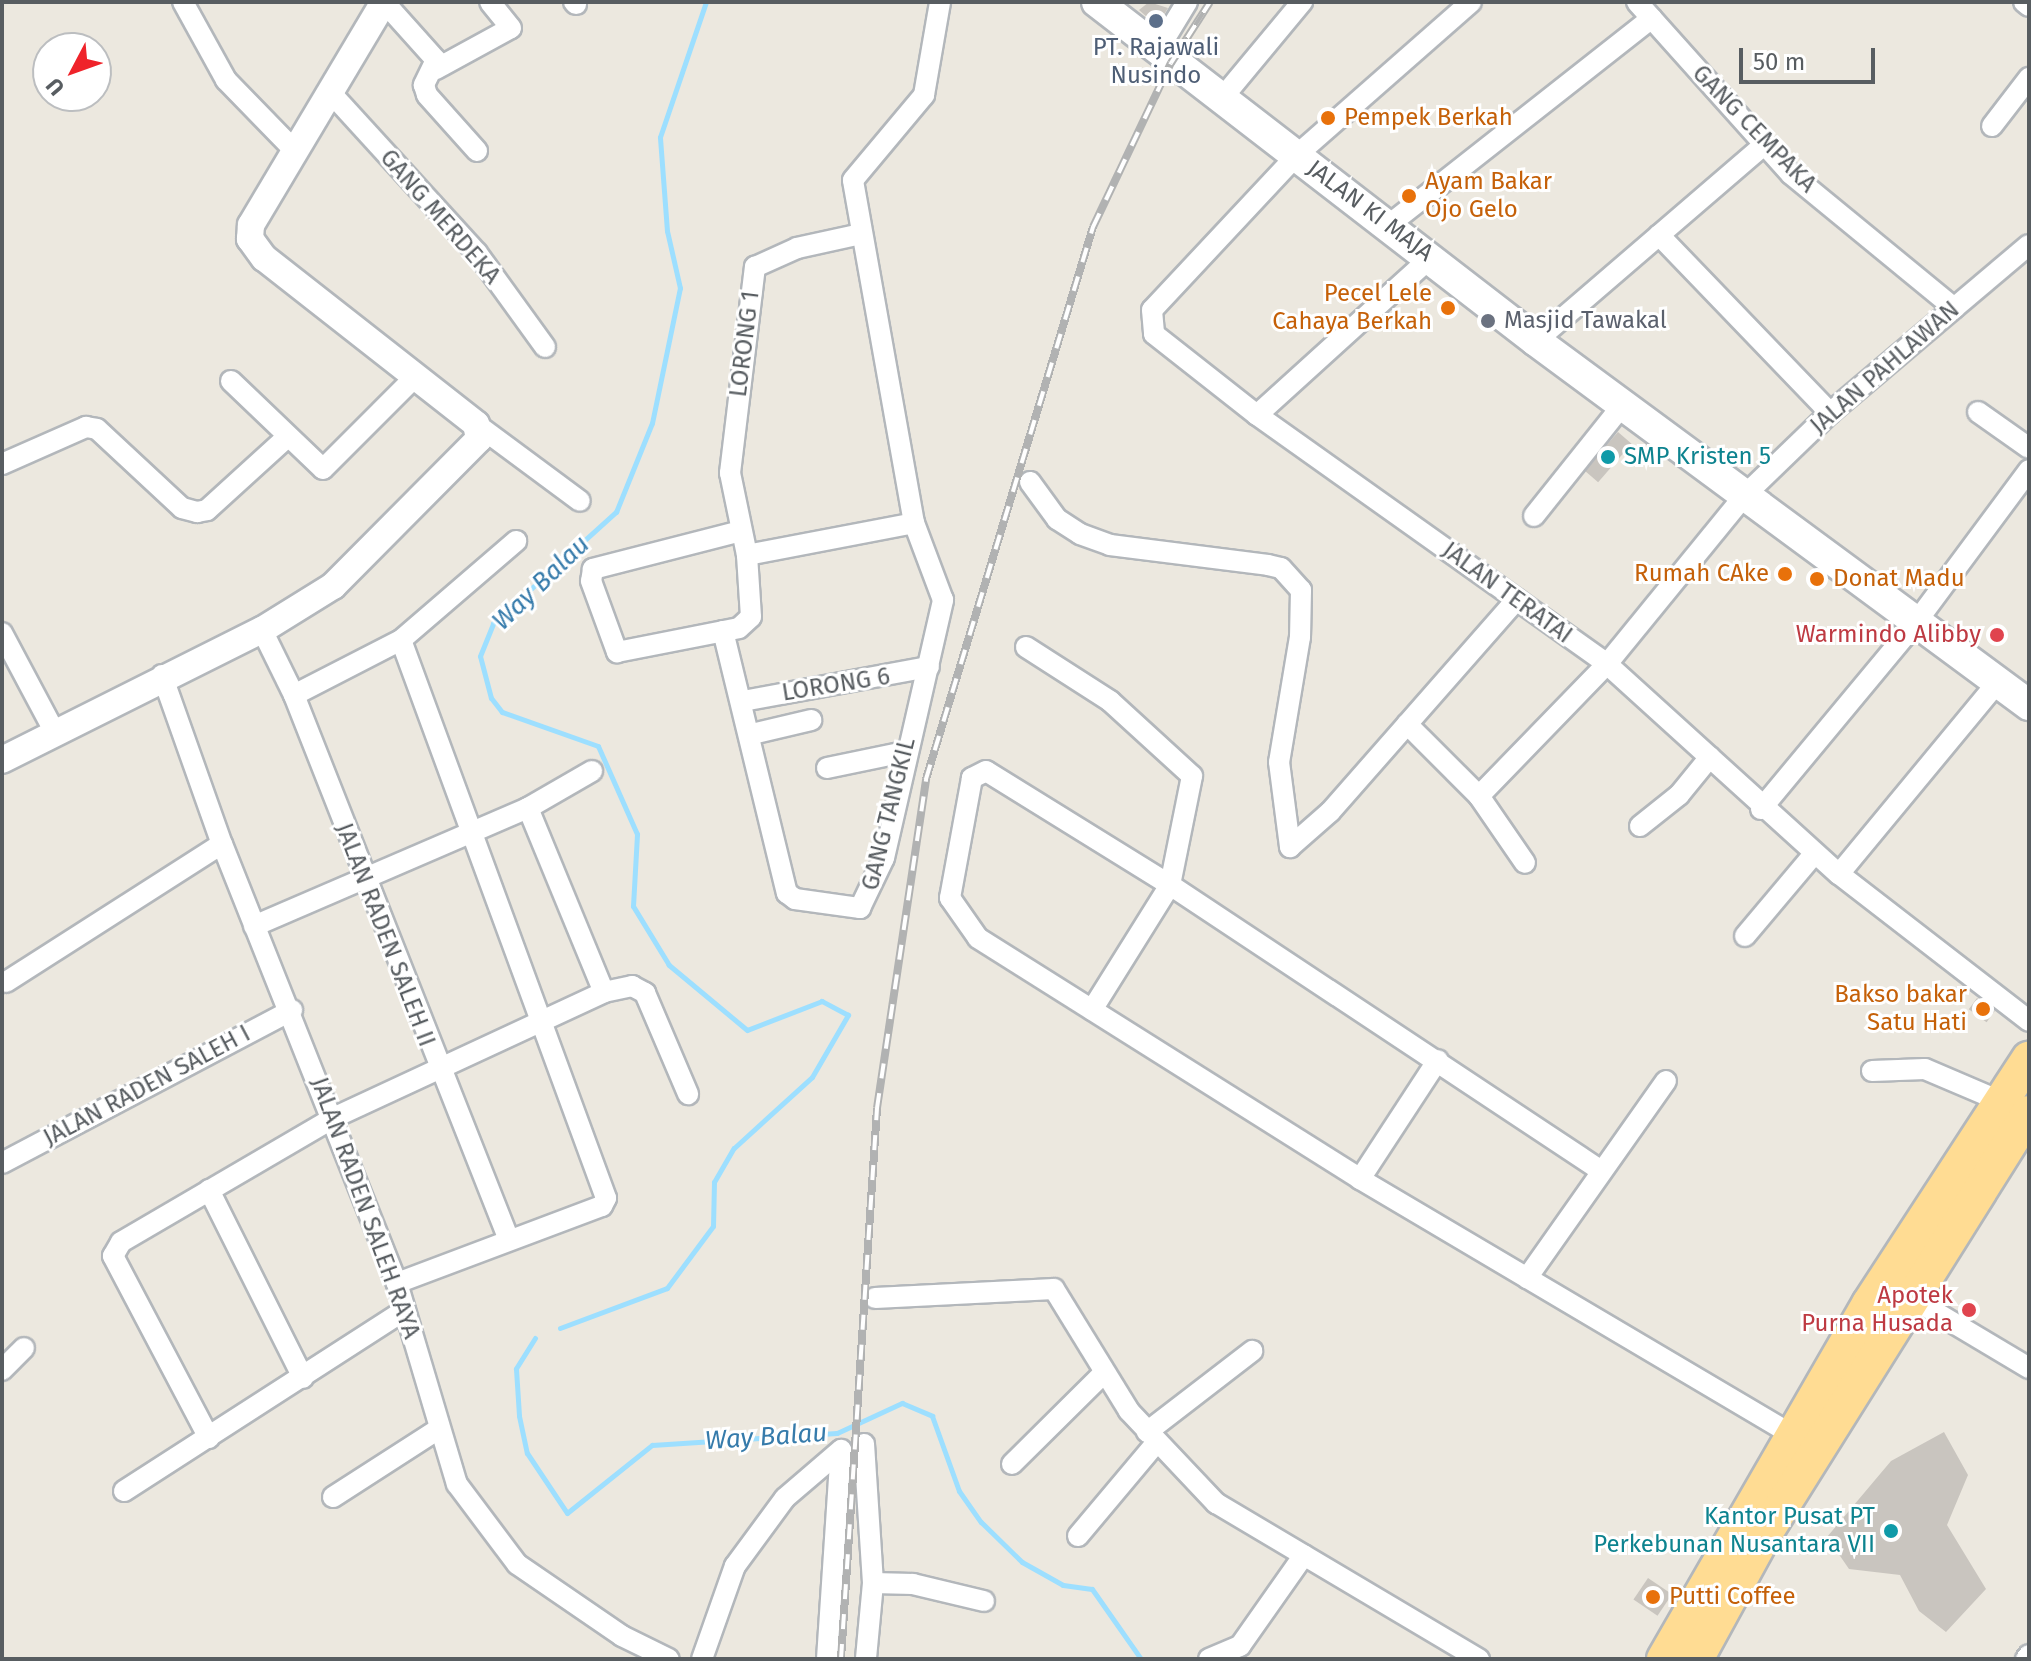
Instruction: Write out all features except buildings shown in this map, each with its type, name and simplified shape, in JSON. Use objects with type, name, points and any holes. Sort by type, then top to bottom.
[{"type":"highway","points":[[1696,1659],[1910,1297],[2014,1107],[2029,1059]]},
{"type":"highway","points":[[1664,1659],[1791,1434],[2014,1107]]},
{"type":"main road","name":"JALAN KI MAJA","points":[[1097,2],[1156,53],[1223,97],[1390,224],[1536,341],[1625,402],[2029,705]]},
{"type":"street","points":[[183,2],[226,80],[294,150]]},
{"type":"street","points":[[436,69],[436,60],[384,2],[251,225],[250,239],[264,258],[414,378],[580,501]]},
{"type":"street","points":[[477,151],[427,95],[424,85],[436,69],[511,28],[490,2]]},
{"type":"street","name":"GANG TANGKIL","points":[[723,631],[752,734],[787,893],[851,911],[868,901],[884,858],[904,752],[929,667],[943,600],[914,523],[853,180],[870,156],[897,132],[924,95],[940,2]]},
{"type":"street","points":[[1156,53],[1187,2]]},
{"type":"street","points":[[1223,97],[1302,2]]},
{"type":"street","name":"JALAN TERATAI","points":[[1471,2],[1297,155],[1152,310],[1150,323],[1160,340],[1257,415],[1607,664],[1710,757],[1761,809],[1814,854],[2029,1021]]},
{"type":"street","name":"GANG CEMPAKA","points":[[1637,2],[1764,145],[1954,308]]},
{"type":"street","points":[[2024,2],[2029,6]]},
{"type":"street","points":[[1390,224],[1652,18]]},
{"type":"street","points":[[1992,126],[2029,78]]},
{"type":"street","name":"GANG MERDEKA","points":[[329,91],[477,253],[545,347]]},
{"type":"street","points":[[1536,341],[1764,145]]},
{"type":"street","name":"LORONG 1","points":[[737,532],[730,473],[755,267],[797,248],[861,234]]},
{"type":"street","points":[[1659,235],[1830,413]]},
{"type":"street","name":"JALAN PAHLAWAN","points":[[1479,796],[1607,664],[1745,495],[1830,413],[2029,245]]},
{"type":"street","points":[[1257,415],[1431,257]]},
{"type":"street","points":[[231,381],[286,438],[323,469],[414,378]]},
{"type":"street","points":[[1534,516],[1625,402]]},
{"type":"street","points":[[1978,412],[2029,448]]},
{"type":"street","points":[[2,760],[162,675],[262,630],[333,586],[383,541],[472,450],[479,439],[476,424]]},
{"type":"street","points":[[2,464],[86,427],[97,429],[182,508],[197,512],[207,510],[286,438]]},
{"type":"street","points":[[1761,809],[1917,621],[2029,470]]},
{"type":"street","points":[[1030,482],[1057,519],[1080,534],[1110,545],[1281,568],[1301,590],[1300,637],[1279,762],[1290,847],[1330,812],[1517,599]]},
{"type":"street","points":[[747,555],[914,523]]},
{"type":"street","points":[[737,532],[747,555],[751,617],[723,631],[617,652],[591,575],[599,565],[737,532]]},
{"type":"street","points":[[294,695],[401,640],[516,541]]},
{"type":"street","name":"JALAN RADEN SALEH II","points":[[262,630],[294,695],[363,882],[509,1240]]},
{"type":"street","points":[[2,633],[54,731]]},
{"type":"street","points":[[397,1283],[602,1206],[606,1198],[538,1021],[401,640]]},
{"type":"street","points":[[1026,647],[1110,701],[1189,769],[1192,784],[1170,885],[1092,1010]]},
{"type":"street","name":"LORONG 6","points":[[743,701],[929,667]]},
{"type":"street","name":"JALAN RADEN SALEH RAYA","points":[[162,675],[222,844],[292,1010],[397,1283],[437,1430],[457,1484],[517,1564],[665,1658]]},
{"type":"street","points":[[1839,874],[1998,682]]},
{"type":"street","points":[[752,734],[811,720]]},
{"type":"street","points":[[1407,724],[1479,796],[1525,863]]},
{"type":"street","points":[[827,768],[904,752]]},
{"type":"street","points":[[1640,826],[1679,795],[1710,757]]},
{"type":"street","points":[[254,926],[363,882],[528,808],[592,771]]},
{"type":"street","points":[[1600,1170],[1170,885],[986,771],[972,778],[949,881],[958,917],[978,938],[1360,1179],[1791,1434]]},
{"type":"street","points":[[528,808],[604,992]]},
{"type":"street","points":[[6,982],[222,844]]},
{"type":"street","points":[[1745,936],[1814,854]]},
{"type":"street","points":[[209,1438],[113,1252],[209,1190],[333,1118],[439,1072],[538,1021],[604,992],[632,986],[645,993],[688,1094]]},
{"type":"street","name":"JALAN RADEN SALEH I","points":[[2,1163],[292,1010]]},
{"type":"street","points":[[1360,1179],[1438,1060]]},
{"type":"street","points":[[1872,1071],[1925,1069],[2014,1107]]},
{"type":"street","points":[[1527,1278],[1600,1170],[1666,1081]]},
{"type":"street","points":[[209,1190],[303,1378]]},
{"type":"street","points":[[875,1298],[1054,1289],[1103,1374],[1152,1437],[1216,1503],[1464,1655]]},
{"type":"street","points":[[1910,1297],[2029,1368]]},
{"type":"street","points":[[124,1491],[405,1310]]},
{"type":"street","points":[[2,1370],[24,1348]]},
{"type":"street","points":[[1078,1536],[1152,1437],[1252,1351]]},
{"type":"street","points":[[1012,1464],[1103,1374]]},
{"type":"street","points":[[333,1497],[437,1430]]},
{"type":"street","points":[[864,1444],[873,1583],[866,1659]]},
{"type":"street","points":[[702,1659],[735,1566],[785,1498],[841,1450],[827,1659]]},
{"type":"street","points":[[1209,1659],[1240,1646],[1304,1555]]},
{"type":"street","points":[[873,1583],[913,1584],[984,1601]]},
{"type":"waterway","name":"Way Balau","points":[[560,1328],[667,1288],[713,1226],[714,1182],[734,1148],[812,1077],[848,1015],[822,1001],[747,1030],[669,965],[633,906],[637,834],[598,746],[502,712],[491,698],[480,656],[493,623],[616,512],[652,423],[680,288],[667,231],[660,137],[706,2]]},
{"type":"waterway","name":"Way Balau","points":[[535,1338],[516,1369],[519,1416],[527,1453],[567,1513],[652,1445],[837,1433],[902,1403],[932,1416],[959,1491],[981,1522],[1022,1562],[1063,1585],[1092,1589],[1141,1659]]},
{"type":"railway","points":[[841,1659],[877,1108],[926,779],[1093,227],[1171,63],[1210,2]]},
{"type":"place","name":"PT. Rajawali Nusindo","points":[[1156,21]]},
{"type":"place","name":"Pempek Berkah","points":[[1328,118]]},
{"type":"place","name":"Ayam Bakar Ojo Gelo","points":[[1409,196]]},
{"type":"place","name":"Pecel Lele Cahaya Berkah","points":[[1448,308]]},
{"type":"place","name":"Masjid Tawakal","points":[[1488,321]]},
{"type":"place","name":"SMP Kristen 5","points":[[1608,457]]},
{"type":"place","name":"Rumah CAke","points":[[1785,574]]},
{"type":"place","name":"Donat Madu","points":[[1817,579]]},
{"type":"place","name":"Warmindo Alibby","points":[[1997,635]]},
{"type":"place","name":"Bakso bakar Satu Hati","points":[[1983,1009]]},
{"type":"place","name":"Apotek Purna Husada","points":[[1969,1310]]},
{"type":"place","name":"Kantor Pusat PT Perkebunan Nusantara VII","points":[[1891,1531]]},
{"type":"place","name":"Putti Coffee","points":[[1653,1597]]}]
